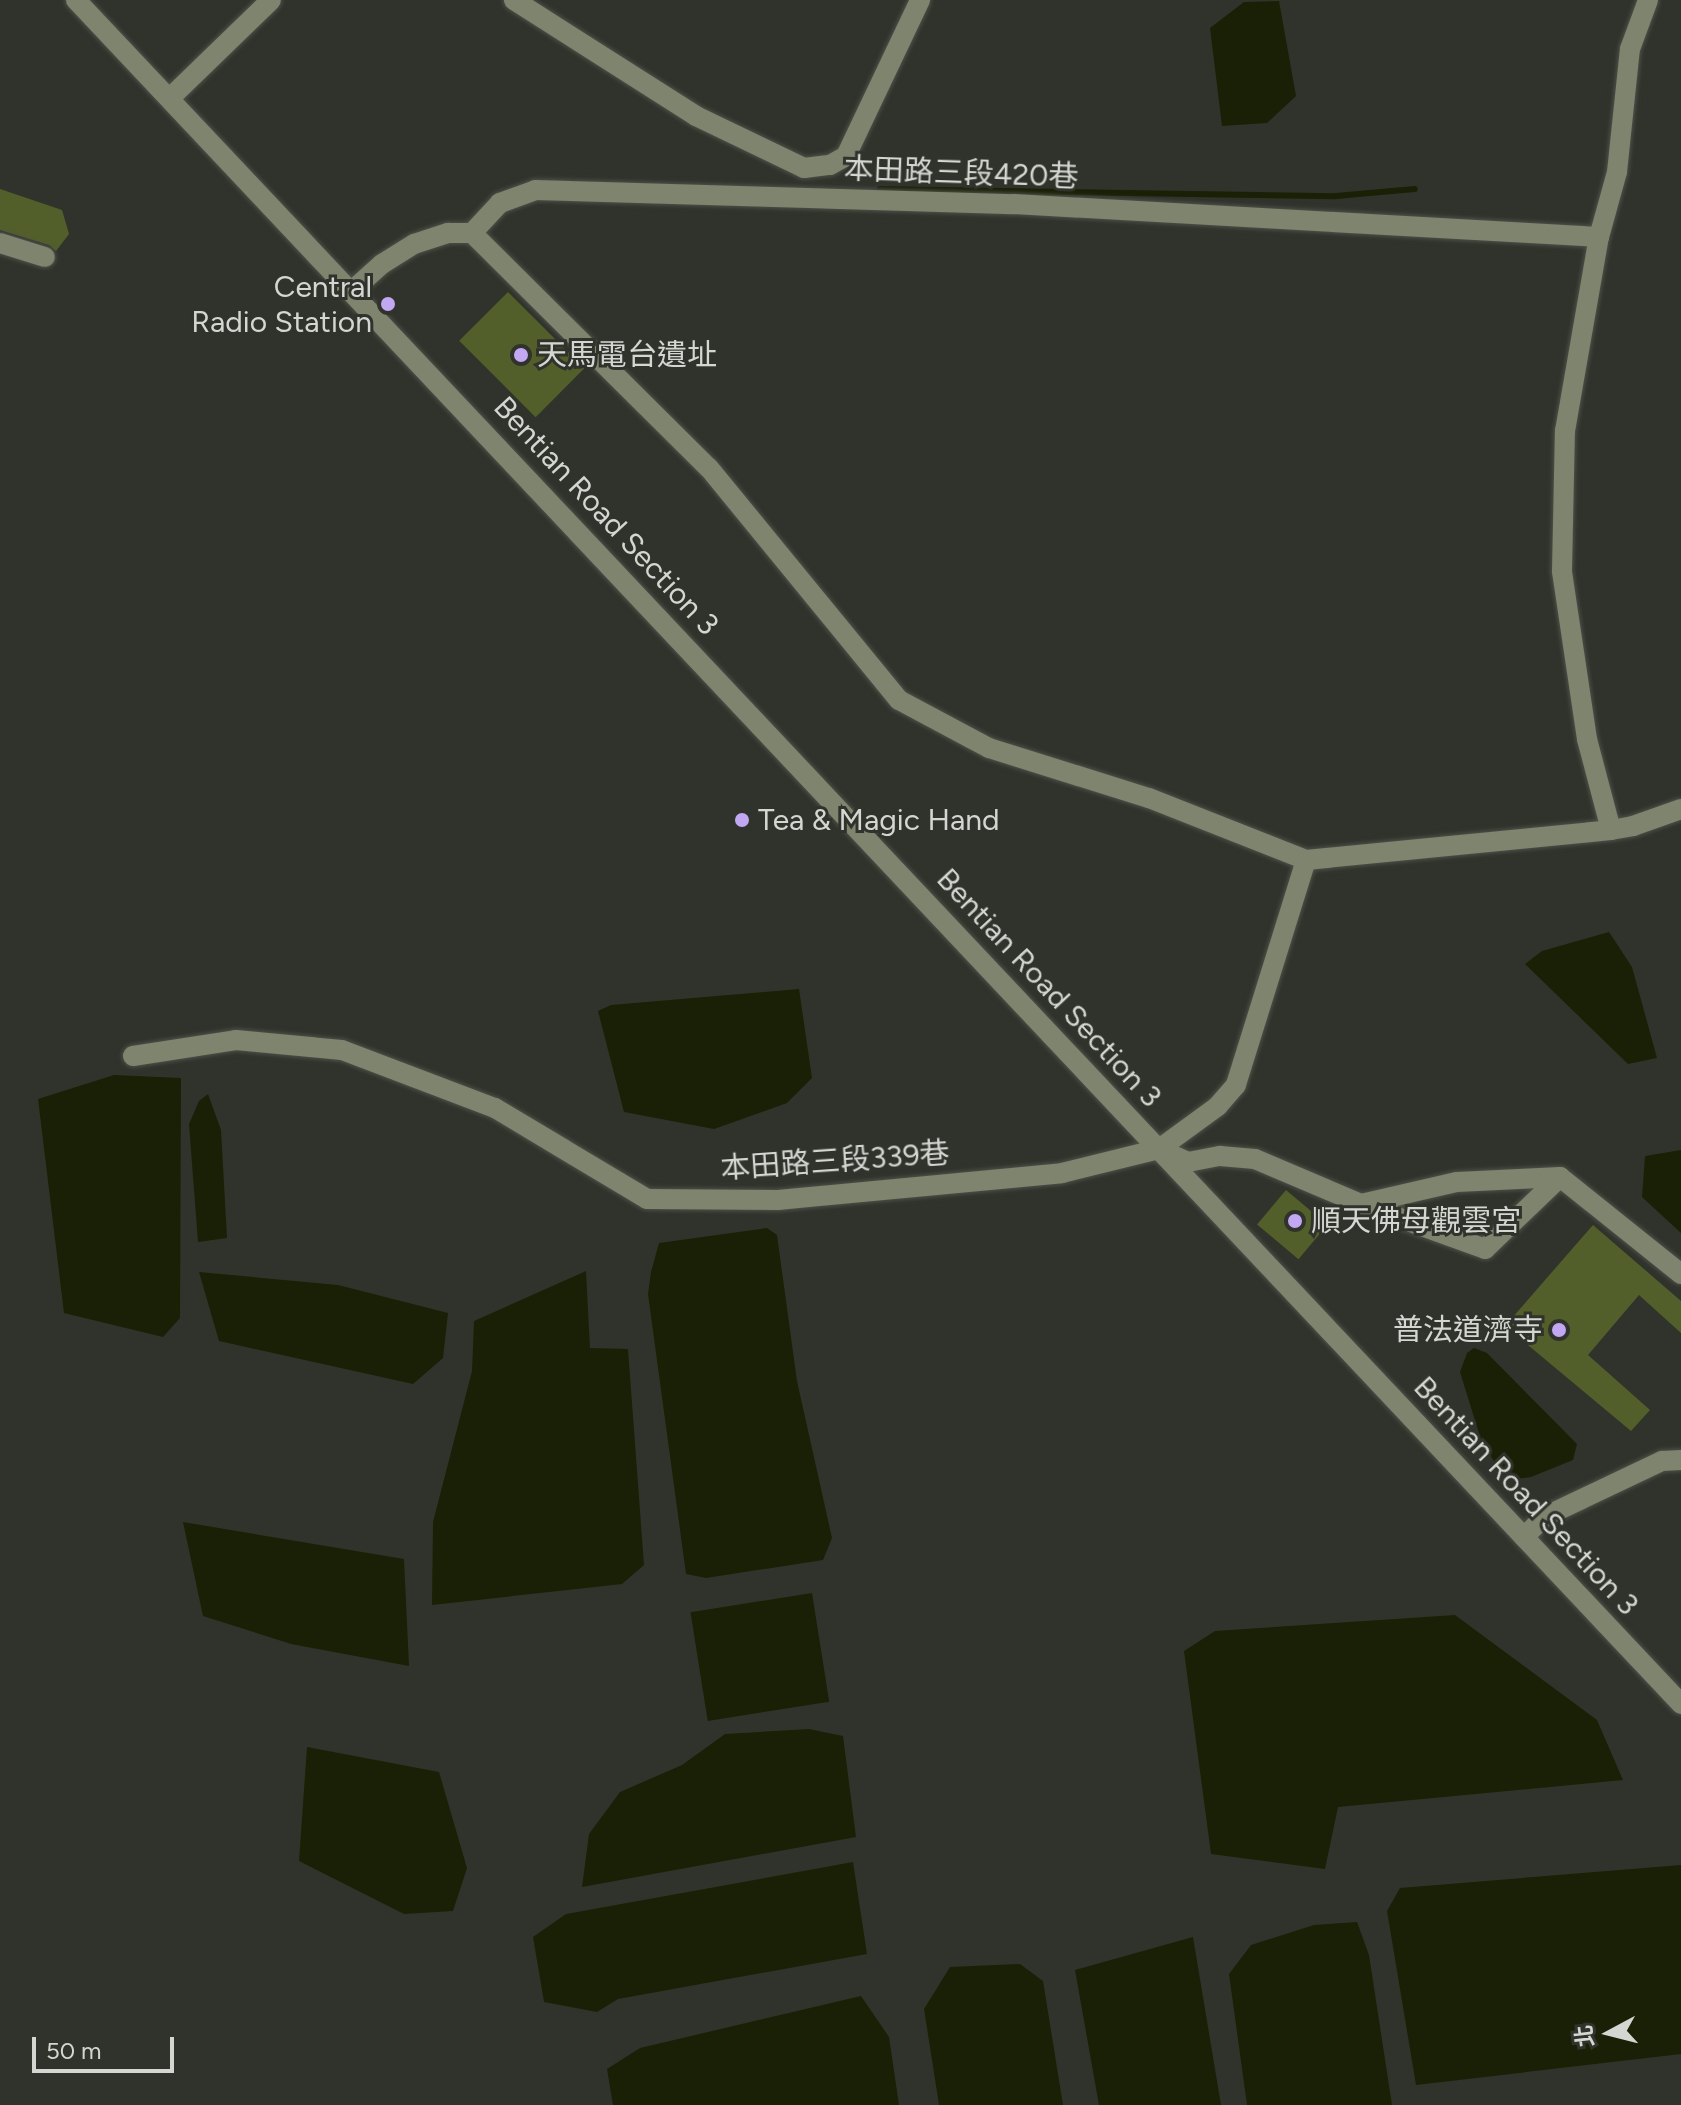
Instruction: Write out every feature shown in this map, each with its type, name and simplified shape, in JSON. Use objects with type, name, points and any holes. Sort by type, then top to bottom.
[{"type":"street","name":"Bentian Road Section 3","points":[[76,0],[353,290],[1681,1704]]},
{"type":"street","points":[[171,97],[271,0]]},
{"type":"street","points":[[514,0],[696,116],[804,168],[830,165],[846,156],[920,0]]},
{"type":"street","points":[[1611,830],[1587,739],[1562,571],[1565,431],[1599,237],[1617,172],[1630,49],[1648,0]]},
{"type":"street","name":"本田路三段420巷","points":[[472,233],[500,203],[535,190],[1014,204],[1599,237]]},
{"type":"street","points":[[353,290],[382,264],[414,244],[448,233],[472,233],[709,468],[899,700],[989,748],[1149,798],[1306,860],[1611,830],[1633,826],[1681,809]]},
{"type":"street","points":[[0,243],[45,257]]},
{"type":"street","points":[[1306,860],[1236,1085],[1218,1106],[1159,1149],[1188,1162],[1220,1156],[1255,1159],[1361,1204],[1485,1249],[1560,1177]]},
{"type":"street","name":"本田路三段339巷","points":[[133,1056],[236,1040],[342,1050],[495,1108],[647,1199],[778,1200],[1062,1173],[1159,1149]]},
{"type":"street","points":[[1361,1204],[1457,1182],[1560,1177],[1681,1274]]},
{"type":"street","points":[[1524,1537],[1544,1517],[1662,1461],[1681,1460]]},
{"type":"shaded area","points":[[1279,1],[1296,96],[1267,123],[1222,126],[1210,28],[1244,2]]},
{"type":"shaded area","points":[[1609,932],[1632,967],[1657,1058],[1628,1064],[1525,964],[1542,951]]},
{"type":"shaded area","points":[[799,989],[812,1078],[787,1103],[714,1129],[624,1112],[598,1011],[611,1005]]},
{"type":"shaded area","points":[[114,1075],[181,1078],[180,1318],[163,1337],[64,1313],[38,1099]]},
{"type":"shaded area","points":[[208,1094],[221,1130],[227,1238],[198,1242],[189,1124],[199,1101]]},
{"type":"shaded area","points":[[1681,1150],[1681,1233],[1642,1197],[1645,1156]]},
{"type":"shaded area","points":[[767,1228],[777,1235],[797,1381],[832,1538],[823,1560],[706,1578],[686,1574],[648,1294],[651,1272],[659,1243]]},
{"type":"shaded area","points":[[586,1271],[590,1348],[628,1349],[644,1565],[622,1584],[432,1605],[433,1522],[472,1371],[474,1321]]},
{"type":"shaded area","points":[[199,1272],[338,1285],[448,1313],[443,1358],[413,1384],[219,1341]]},
{"type":"shaded area","points":[[1474,1348],[1487,1353],[1577,1444],[1573,1460],[1531,1477],[1515,1479],[1503,1475],[1482,1443],[1460,1372],[1467,1353]]},
{"type":"shaded area","points":[[183,1522],[404,1559],[409,1666],[291,1644],[203,1616]]},
{"type":"shaded area","points":[[812,1593],[829,1702],[708,1721],[691,1612]]},
{"type":"shaded area","points":[[1455,1615],[1597,1720],[1623,1780],[1338,1807],[1325,1869],[1211,1854],[1184,1651],[1215,1631]]},
{"type":"shaded area","points":[[809,1729],[843,1736],[856,1837],[582,1887],[589,1834],[620,1792],[682,1765],[725,1734]]},
{"type":"shaded area","points":[[307,1747],[439,1772],[467,1868],[453,1911],[404,1914],[299,1861]]},
{"type":"shaded area","points":[[853,1862],[867,1954],[618,1999],[597,2012],[544,2002],[533,1937],[566,1914]]},
{"type":"shaded area","points":[[1681,1865],[1681,2054],[1416,2085],[1387,1911],[1400,1888]]},
{"type":"shaded area","points":[[1357,1922],[1369,1955],[1392,2105],[1247,2105],[1229,1974],[1251,1945],[1314,1925]]},
{"type":"shaded area","points":[[1193,1937],[1221,2105],[1099,2105],[1075,1970]]},
{"type":"shaded area","points":[[1020,1964],[1043,1981],[1063,2105],[939,2105],[924,2009],[950,1967]]},
{"type":"shaded area","points":[[861,1996],[889,2037],[899,2105],[613,2105],[607,2069],[640,2048]]},
{"type":"building","points":[[0,189],[62,210],[69,234],[56,251],[49,245],[0,230]]},
{"type":"building","name":"天馬電台遺址","points":[[508,292],[584,368],[536,417],[459,341]]},
{"type":"building","name":"順天佛母觀雲宮","points":[[1286,1190],[1327,1225],[1298,1259],[1257,1224]]},
{"type":"building","name":"普法道濟寺","points":[[1593,1225],[1681,1301],[1681,1333],[1639,1295],[1588,1355],[1650,1410],[1631,1431],[1505,1326]]},
{"type":"waterway","points":[[880,189],[1336,196],[1415,189]]},
{"type":"place","name":"Central Radio Station","points":[[388,304]]},
{"type":"place","name":"天馬電台遺址","points":[[521,355]]},
{"type":"place","name":"Tea & Magic Hand","points":[[742,820]]},
{"type":"place","name":"順天佛母觀雲宮","points":[[1295,1221]]},
{"type":"place","name":"普法道濟寺","points":[[1559,1330]]}]
